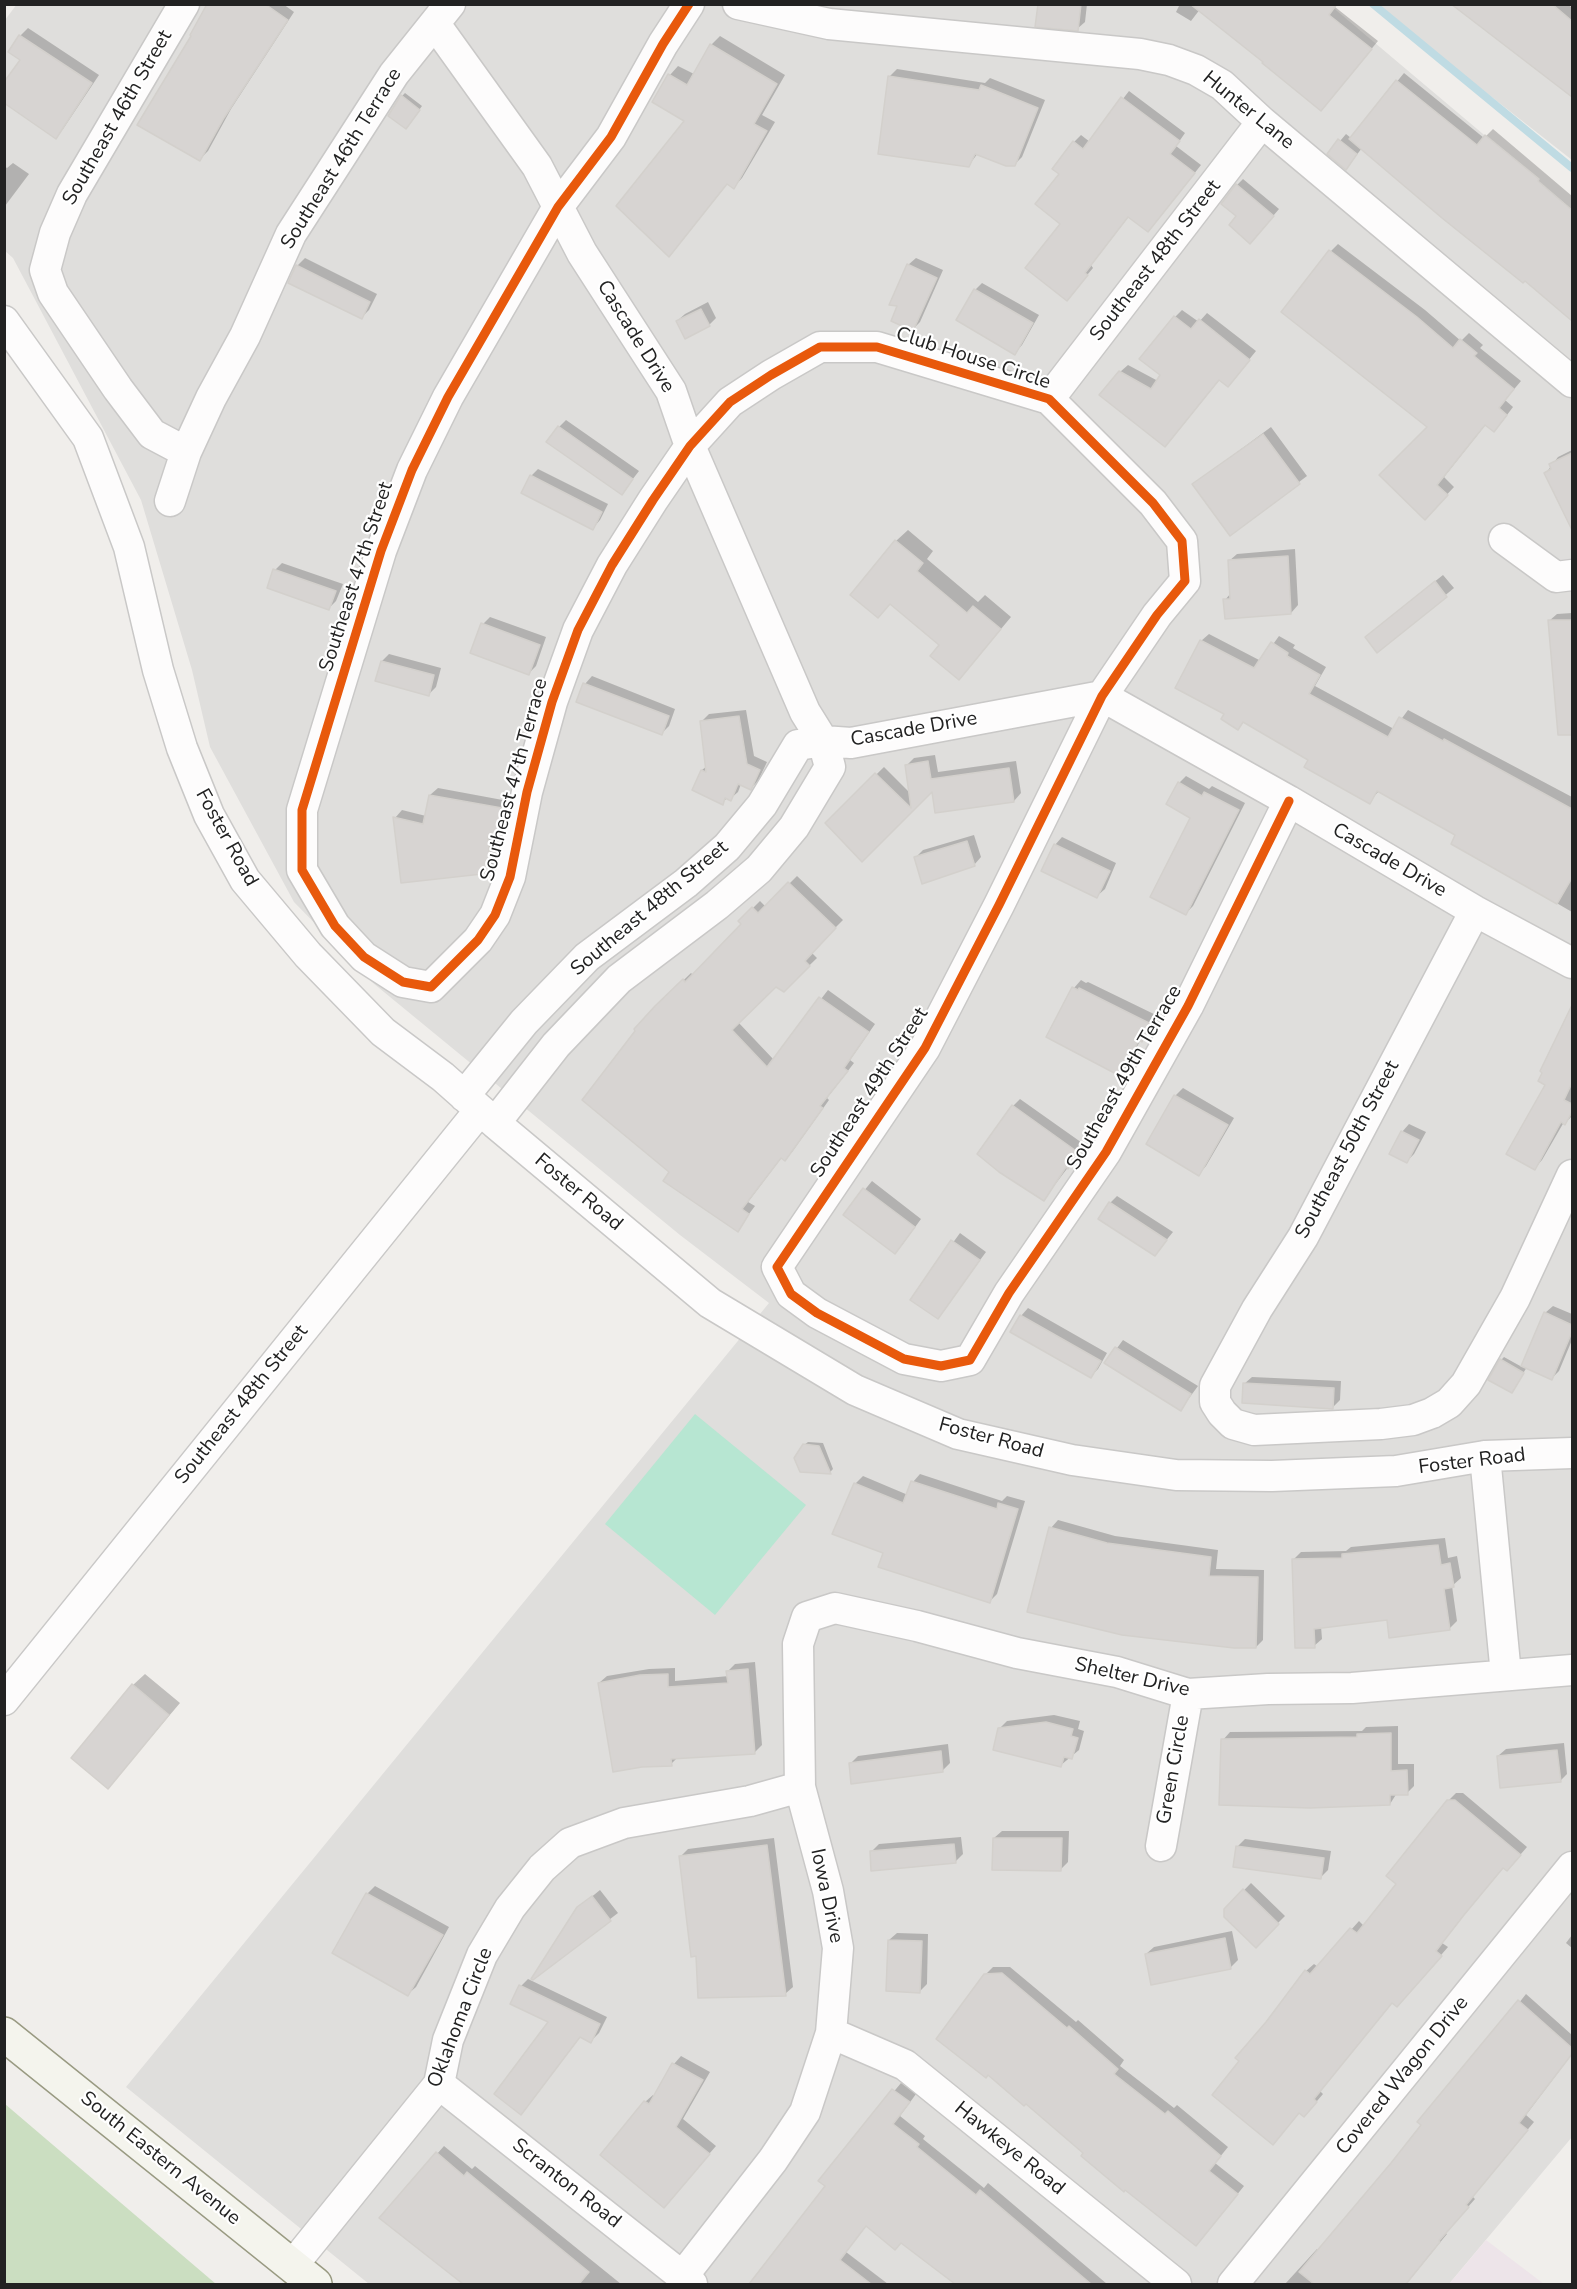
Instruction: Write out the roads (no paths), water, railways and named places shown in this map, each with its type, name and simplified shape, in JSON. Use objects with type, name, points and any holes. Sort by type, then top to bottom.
[{"type":"main road","name":"South Eastern Avenue","points":[[4,2034],[303,2275]]},
{"type":"street","name":"Southeast 46th Street","points":[[184,4],[72,194],[54,233],[45,270],[53,292],[118,389],[152,434],[186,452]]},
{"type":"street","name":"Southeast 47th Street","points":[[431,987],[403,982],[364,957],[335,926],[302,870],[302,810],[381,550],[412,470],[448,397],[558,207],[626,114],[663,44],[689,4]]},
{"type":"street","name":"Hunter Lane","points":[[738,4],[829,24],[1140,54],[1169,60],[1196,70],[1222,85],[1262,122],[1572,382]]},
{"type":"street","name":"Cascade Drive","points":[[443,14],[537,166],[582,253],[671,391],[690,446],[804,712],[824,741],[851,743],[1102,696],[1289,801],[1475,911],[1572,963]]},
{"type":"street","name":"Southeast 46th Terrace","points":[[170,501],[186,452],[210,398],[245,336],[291,234],[394,74],[443,14]]},
{"type":"street","name":"Southeast 48th Street","points":[[1049,399],[1262,122]]},
{"type":"street","name":"Foster Road","points":[[4,321],[88,438],[129,547],[158,670],[182,748],[209,815],[245,880],[308,955],[383,1032],[443,1077],[710,1302],[855,1390],[958,1434],[1072,1460],[1176,1475],[1272,1476],[1396,1471],[1485,1456],[1572,1453]]},
{"type":"street","name":"Club House Circle","points":[[690,446],[730,402],[820,347],[877,346],[1049,399],[1153,503],[1182,541],[1185,581],[1157,615],[1102,696]]},
{"type":"street","name":"Southeast 47th Terrace","points":[[431,987],[478,940],[495,915],[510,877],[527,792],[552,702],[578,630],[612,564],[690,446]]},
{"type":"street","points":[[1504,539],[1556,577],[1572,575]]},
{"type":"street","name":"Southeast 49th Street","points":[[970,1360],[941,1366],[904,1359],[817,1312],[791,1294],[777,1267],[925,1048],[1102,696]]},
{"type":"street","name":"Southeast 48th Street","points":[[4,1700],[480,1110],[556,1045],[619,979],[717,905],[759,869],[794,827],[830,767],[824,741],[798,745],[762,805],[727,847],[686,883],[587,957],[524,1022],[480,1110]]},
{"type":"street","name":"Southeast 49th Terrace","points":[[970,1360],[1010,1293],[1106,1152],[1188,1006],[1289,801]]},
{"type":"street","name":"Southeast 50th Street","points":[[1475,911],[1303,1237],[1257,1309],[1215,1386],[1215,1402],[1222,1413],[1233,1424],[1254,1430],[1381,1424],[1413,1420],[1449,1403],[1466,1384],[1515,1298],[1572,1175]]},
{"type":"street","points":[[1485,1456],[1506,1675]]},
{"type":"street","name":"Shelter Drive","points":[[807,1617],[835,1608],[917,1626],[1017,1653],[1117,1672],[1188,1694],[1268,1689],[1352,1688],[1572,1670]]},
{"type":"street","name":"Iowa Drive","points":[[687,2281],[805,2112],[831,2033],[838,1948],[828,1892],[800,1787],[798,1644],[807,1617]]},
{"type":"street","name":"Green Circle","points":[[1161,1846],[1188,1694]]},
{"type":"street","name":"Oklahoma Circle","points":[[303,2275],[439,2084],[448,2040],[482,1955],[510,1908],[542,1868],[570,1843],[624,1823],[750,1801],[800,1787]]},
{"type":"street","name":"Covered Wagon Drive","points":[[1233,2284],[1572,1867]]},
{"type":"street","name":"Hawkeye Road","points":[[831,2033],[906,2065],[1176,2284]]},
{"type":"street","name":"Scranton Road","points":[[439,2084],[687,2281]]},
{"type":"waterway","points":[[1373,4],[1572,168]]}]
